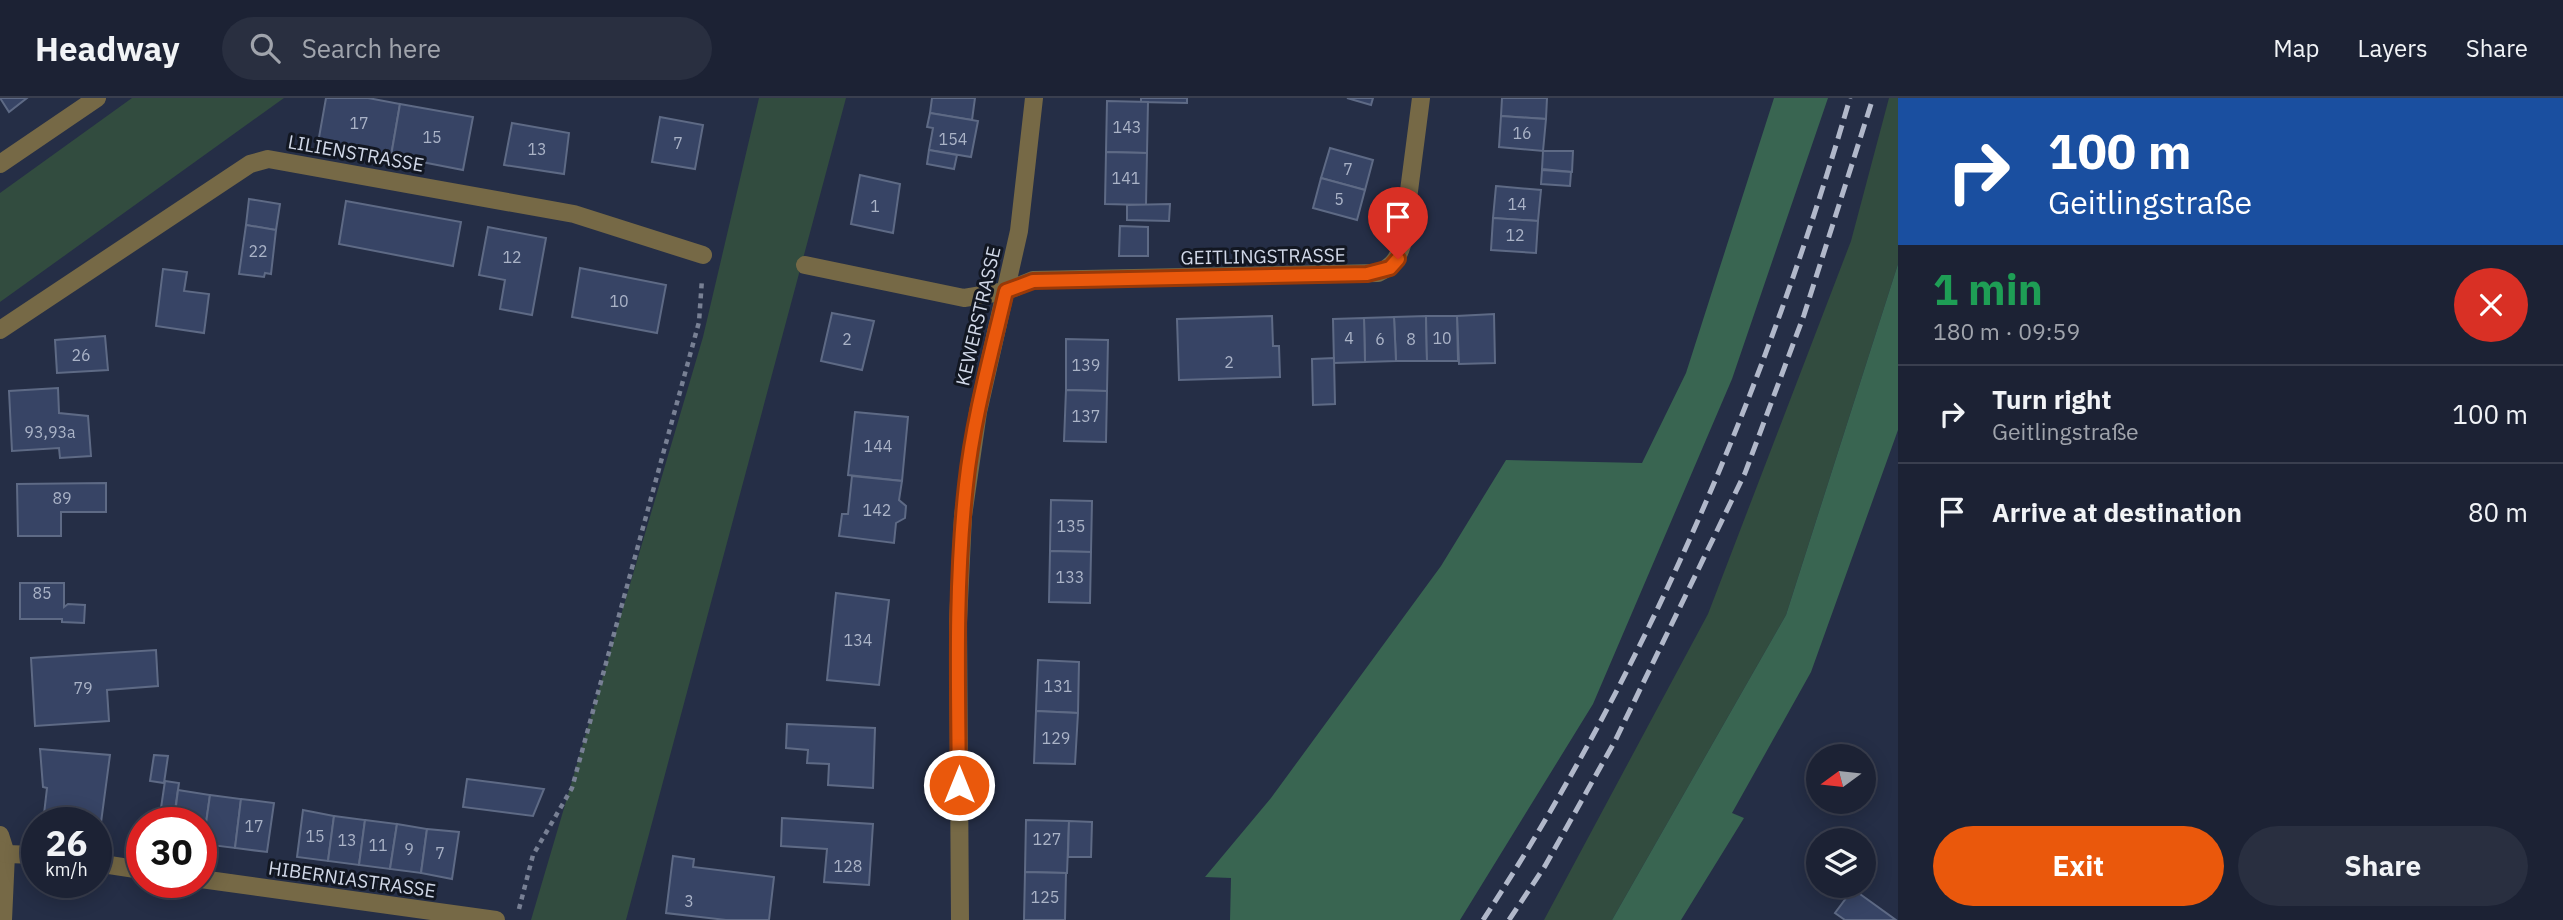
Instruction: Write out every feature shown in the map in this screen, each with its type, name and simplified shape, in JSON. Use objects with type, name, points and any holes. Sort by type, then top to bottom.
[{"type":"street","points":[[0,164],[97,98]]},
{"type":"street","name":"KEWERSTRASSE","points":[[960,920],[958,611],[963,516],[978,411],[1006,291],[1026,183],[1034,98]]},
{"type":"street","name":"GEITLINGSTRASSE","points":[[1006,291],[1033,281],[1367,274],[1390,268],[1398,259],[1402,245],[1421,98]]},
{"type":"street","name":"LILIENSTRASSE","points":[[0,329],[250,164],[268,159],[574,214],[703,255]]},
{"type":"street","points":[[805,265],[964,298],[1006,291]]},
{"type":"street","points":[[0,835],[3,852],[3,920]]},
{"type":"street","points":[[3,852],[21,854]]},
{"type":"street","name":"HIBERNIASTRASSE","points":[[217,880],[496,920]]},
{"type":"path","points":[[516,920],[533,855],[572,788],[699,323],[703,255]]},
{"type":"green space","points":[[132,98],[284,98],[0,302],[0,193]]},
{"type":"green space","points":[[759,98],[846,98],[626,920],[531,920],[703,337]]},
{"type":"green space","points":[[1774,98],[1828,98],[1732,379],[1593,704],[1460,920],[1230,920],[1231,878],[1205,877],[1271,798],[1441,566],[1506,460],[1642,463],[1686,373]]},
{"type":"green space","points":[[1889,98],[1898,98],[1898,264],[1786,615],[1612,920],[1544,920],[1708,614],[1851,241]]},
{"type":"green space","points":[[1898,264],[1898,430],[1811,672],[1732,813],[1744,818],[1681,920],[1612,920],[1786,615]]},
{"type":"building","points":[[0,98],[27,98],[9,112]]},
{"type":"building","points":[[326,98],[368,98],[400,104],[391,156],[318,143]]},
{"type":"building","points":[[932,98],[975,98],[972,120],[930,113]]},
{"type":"building","points":[[1141,98],[1187,98],[1187,103],[1141,102]]},
{"type":"building","points":[[1347,98],[1373,98],[1371,105]]},
{"type":"building","points":[[1502,98],[1547,98],[1546,119],[1501,116]]},
{"type":"building","points":[[1107,101],[1148,102],[1147,153],[1106,152]]},
{"type":"building","points":[[400,104],[473,117],[463,170],[391,156]]},
{"type":"building","points":[[930,113],[978,121],[971,157],[929,150],[933,128],[927,127]]},
{"type":"building","points":[[1501,116],[1546,119],[1543,151],[1499,147]]},
{"type":"building","points":[[660,117],[703,125],[695,169],[652,162]]},
{"type":"building","points":[[512,123],[569,133],[564,174],[504,165]]},
{"type":"building","points":[[1330,148],[1373,160],[1365,190],[1321,178]]},
{"type":"building","points":[[929,150],[957,155],[954,169],[927,164]]},
{"type":"building","points":[[1543,151],[1573,151],[1572,172],[1542,169]]},
{"type":"building","points":[[1106,152],[1147,153],[1146,205],[1105,204]]},
{"type":"building","points":[[1542,170],[1571,172],[1570,186],[1541,184]]},
{"type":"building","points":[[860,175],[900,184],[893,233],[851,224]]},
{"type":"building","points":[[1321,178],[1365,190],[1357,220],[1313,208]]},
{"type":"building","points":[[1496,186],[1541,190],[1538,221],[1493,218]]},
{"type":"building","points":[[249,199],[280,204],[276,230],[246,225]]},
{"type":"building","points":[[346,201],[461,222],[453,266],[339,244]]},
{"type":"building","points":[[1170,204],[1169,221],[1127,220],[1127,205]]},
{"type":"building","points":[[1493,218],[1538,221],[1536,253],[1491,250]]},
{"type":"building","points":[[246,225],[276,230],[271,274],[265,273],[264,277],[239,274]]},
{"type":"building","points":[[1120,226],[1148,227],[1148,256],[1119,256]]},
{"type":"building","points":[[488,227],[546,238],[532,315],[500,309],[505,280],[479,275]]},
{"type":"building","points":[[580,268],[666,285],[657,333],[572,317]]},
{"type":"building","points":[[163,269],[187,272],[184,291],[209,294],[204,333],[156,326]]},
{"type":"building","points":[[832,313],[874,321],[862,370],[821,361]]},
{"type":"building","points":[[1494,314],[1495,363],[1459,364],[1457,316]]},
{"type":"building","points":[[1272,316],[1273,346],[1279,346],[1280,377],[1179,380],[1177,319]]},
{"type":"building","points":[[1426,316],[1427,361],[1396,361],[1394,317]]},
{"type":"building","points":[[1426,316],[1457,316],[1458,361],[1427,361]]},
{"type":"building","points":[[1394,317],[1396,361],[1365,362],[1364,318]]},
{"type":"building","points":[[1364,318],[1365,362],[1334,363],[1333,319]]},
{"type":"building","points":[[105,336],[108,370],[57,373],[55,340]]},
{"type":"building","points":[[1066,339],[1108,340],[1107,391],[1066,390]]},
{"type":"building","points":[[1334,358],[1335,404],[1313,405],[1312,359]]},
{"type":"building","points":[[58,388],[59,413],[88,416],[91,456],[60,458],[59,448],[12,451],[9,391]]},
{"type":"building","points":[[1066,390],[1107,391],[1106,442],[1064,441]]},
{"type":"building","points":[[855,412],[908,417],[902,481],[848,475]]},
{"type":"building","points":[[852,476],[902,481],[899,500],[906,506],[905,518],[896,523],[894,543],[839,536],[842,514],[848,514]]},
{"type":"building","points":[[106,483],[106,512],[61,512],[61,536],[18,536],[17,484]]},
{"type":"building","points":[[1051,500],[1092,501],[1091,552],[1050,551]]},
{"type":"building","points":[[1050,551],[1091,552],[1090,603],[1049,602]]},
{"type":"building","points":[[20,583],[64,583],[64,607],[68,604],[85,605],[84,623],[62,622],[62,619],[20,619]]},
{"type":"building","points":[[836,593],[889,600],[879,685],[827,680]]},
{"type":"building","points":[[156,650],[158,686],[107,690],[109,721],[35,726],[31,658]]},
{"type":"building","points":[[1038,660],[1079,662],[1078,713],[1036,711]]},
{"type":"building","points":[[1036,711],[1078,713],[1075,764],[1034,763]]},
{"type":"building","points":[[787,724],[875,728],[873,788],[828,785],[829,764],[807,763],[808,750],[786,748]]},
{"type":"building","points":[[40,749],[110,755],[103,807],[45,807],[47,788],[43,787]]},
{"type":"building","points":[[154,755],[168,756],[164,783],[150,781]]},
{"type":"building","points":[[467,779],[544,789],[533,816],[463,807]]},
{"type":"building","points":[[165,781],[179,783],[175,807],[161,807]]},
{"type":"building","points":[[178,790],[210,795],[208,807],[176,807]]},
{"type":"building","points":[[210,795],[241,799],[235,848],[217,846],[217,807],[208,807]]},
{"type":"building","points":[[241,799],[274,803],[267,852],[235,848]]},
{"type":"building","points":[[303,810],[334,816],[328,861],[297,857]]},
{"type":"building","points":[[334,816],[365,820],[359,865],[328,861]]},
{"type":"building","points":[[782,818],[873,824],[869,885],[824,882],[827,849],[781,846]]},
{"type":"building","points":[[365,820],[397,824],[390,869],[359,865]]},
{"type":"building","points":[[1026,820],[1069,821],[1067,873],[1025,872]]},
{"type":"building","points":[[1069,821],[1092,822],[1091,857],[1068,857]]},
{"type":"building","points":[[397,824],[427,829],[421,873],[390,869]]},
{"type":"building","points":[[427,829],[459,832],[452,879],[421,873]]},
{"type":"building","points":[[673,856],[694,859],[693,867],[774,877],[769,920],[726,920],[666,913]]},
{"type":"building","points":[[1025,872],[1066,873],[1065,920],[1024,920]]},
{"type":"building","points":[[1846,898],[1865,898],[1896,920],[1845,920],[1835,913]]},
{"type":"railway","points":[[1483,920],[1543,824],[1598,726],[1697,523],[1780,313],[1850,98]]},
{"type":"railway","points":[[1509,920],[1545,866],[1615,741],[1745,473],[1804,315],[1873,98]]},
{"type":"route","points":[[959,785],[958,590],[966,483],[978,411],[1006,291],[1033,281],[1367,274],[1390,268],[1398,259]]}]
